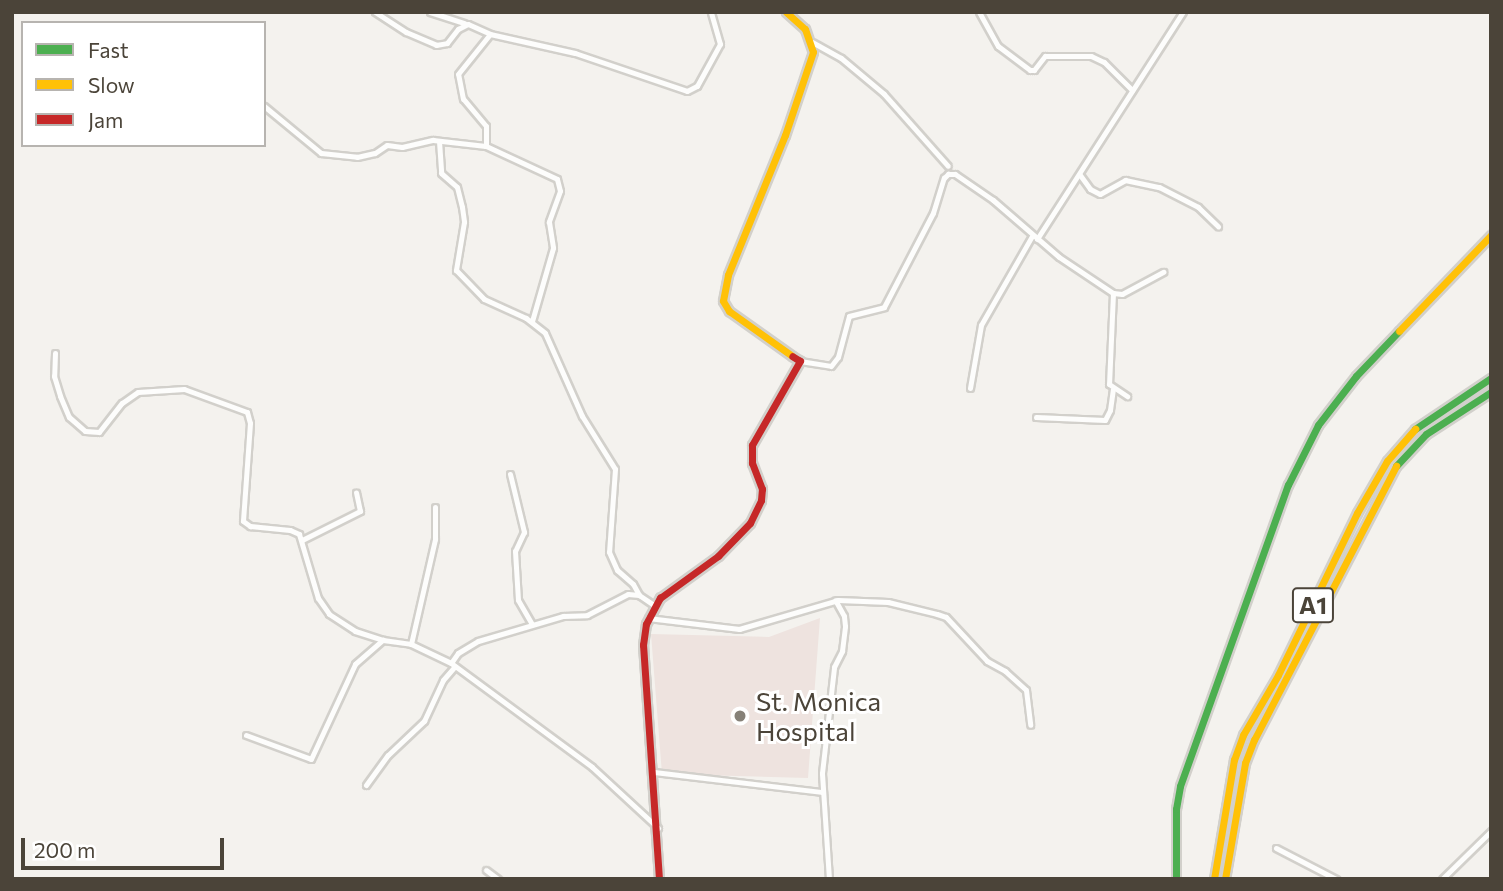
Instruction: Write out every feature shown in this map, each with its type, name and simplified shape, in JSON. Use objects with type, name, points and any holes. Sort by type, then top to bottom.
[{"type":"main road","points":[[659,879],[658,828],[643,645],[648,618],[654,606],[718,556],[750,523],[761,500],[762,489],[752,463],[752,445],[800,361],[729,311],[723,295],[728,275],[785,135],[813,52],[812,42],[805,29],[786,12]]},
{"type":"main road","points":[[1176,879],[1176,809],[1180,786],[1288,485],[1318,425],[1356,376],[1491,235]]},
{"type":"main road","name":"A1","points":[[1214,879],[1234,760],[1243,735],[1278,675],[1357,513],[1387,461],[1417,427],[1491,378]]},
{"type":"main road","name":"A1","points":[[1225,879],[1245,763],[1254,740],[1349,561],[1374,504],[1397,465],[1426,434],[1491,391]]},
{"type":"street","points":[[375,12],[406,32],[436,45],[448,42],[464,23]]},
{"type":"street","points":[[430,12],[490,34],[564,50],[687,91],[697,86],[720,44],[711,12]]},
{"type":"street","points":[[979,12],[998,46],[1030,70],[1045,56],[1091,56],[1104,62],[1132,90]]},
{"type":"street","points":[[970,388],[981,325],[1034,237],[1080,175],[1183,12]]},
{"type":"street","points":[[486,146],[486,126],[463,99],[458,74],[490,34]]},
{"type":"street","points":[[812,42],[841,58],[884,94],[948,166]]},
{"type":"street","points":[[266,108],[321,153],[357,157],[375,153],[387,145],[402,147],[422,141],[439,141],[486,146],[526,167],[554,177],[560,184],[549,222],[553,248],[532,321]]},
{"type":"street","points":[[439,141],[441,173],[457,187],[464,222],[456,270],[484,299],[532,321],[545,333],[582,415],[615,469],[607,544],[617,570],[633,584],[639,595],[654,606]]},
{"type":"street","points":[[800,361],[831,366],[838,357],[849,316],[884,307],[933,213],[946,175],[955,174],[981,192],[1068,265],[1114,293],[1122,294],[1163,272]]},
{"type":"street","points":[[1080,175],[1090,189],[1100,194],[1125,180],[1159,187],[1198,207],[1218,226]]},
{"type":"street","points":[[1036,417],[1105,420],[1110,410],[1113,389],[1109,381],[1114,293]]},
{"type":"street","points":[[55,353],[54,376],[68,417],[85,431],[100,432],[121,403],[138,392],[184,389],[247,412],[250,423],[243,522],[250,526],[290,530],[302,540],[322,607],[339,623],[383,640],[411,644],[453,664],[592,768],[658,828]]},
{"type":"street","points":[[1113,389],[1127,396]]},
{"type":"street","points":[[510,474],[524,532],[515,551],[518,600],[532,624]]},
{"type":"street","points":[[302,540],[360,511],[356,492]]},
{"type":"street","points":[[411,644],[437,525],[435,507]]},
{"type":"street","points":[[366,785],[388,755],[424,721],[436,691],[458,653],[478,642],[532,624],[564,616],[587,615],[621,597],[639,595]]},
{"type":"street","points":[[648,618],[739,629],[835,600],[888,602],[946,617],[987,661],[1005,671],[1027,691],[1030,725]]},
{"type":"street","points":[[829,879],[821,792],[834,667],[842,651],[845,626],[844,616],[835,600]]},
{"type":"street","points":[[246,735],[311,759],[355,664],[383,640]]},
{"type":"street","points":[[654,772],[821,792]]},
{"type":"street","points":[[1442,879],[1491,831]]},
{"type":"street","points":[[1276,848],[1336,879]]},
{"type":"street","points":[[486,870],[498,879]]},
{"type":"shaded area","points":[[820,618],[808,778],[662,774],[651,634],[769,637]]},
{"type":"traffic: fast","points":[[1176,879],[1176,809],[1180,786],[1288,485],[1318,425],[1356,376],[1399,331]]},
{"type":"traffic: fast","points":[[1415,429],[1491,378]]},
{"type":"traffic: fast","points":[[1396,466],[1426,434],[1491,392]]},
{"type":"traffic: slow","points":[[786,12],[805,29],[813,52],[785,135],[728,275],[723,301],[729,311],[792,356]]},
{"type":"traffic: slow","points":[[1399,331],[1491,235]]},
{"type":"traffic: slow","points":[[1214,879],[1234,760],[1243,735],[1278,675],[1357,513],[1387,461],[1415,429]]},
{"type":"traffic: slow","points":[[1225,879],[1245,763],[1254,740],[1396,466]]},
{"type":"traffic: jam","points":[[659,879],[643,645],[646,624],[660,598],[718,556],[750,523],[761,500],[762,489],[752,463],[752,445],[800,361],[792,356]]},
{"type":"place","name":"St. Monica Hospital","points":[[740,716]]}]
